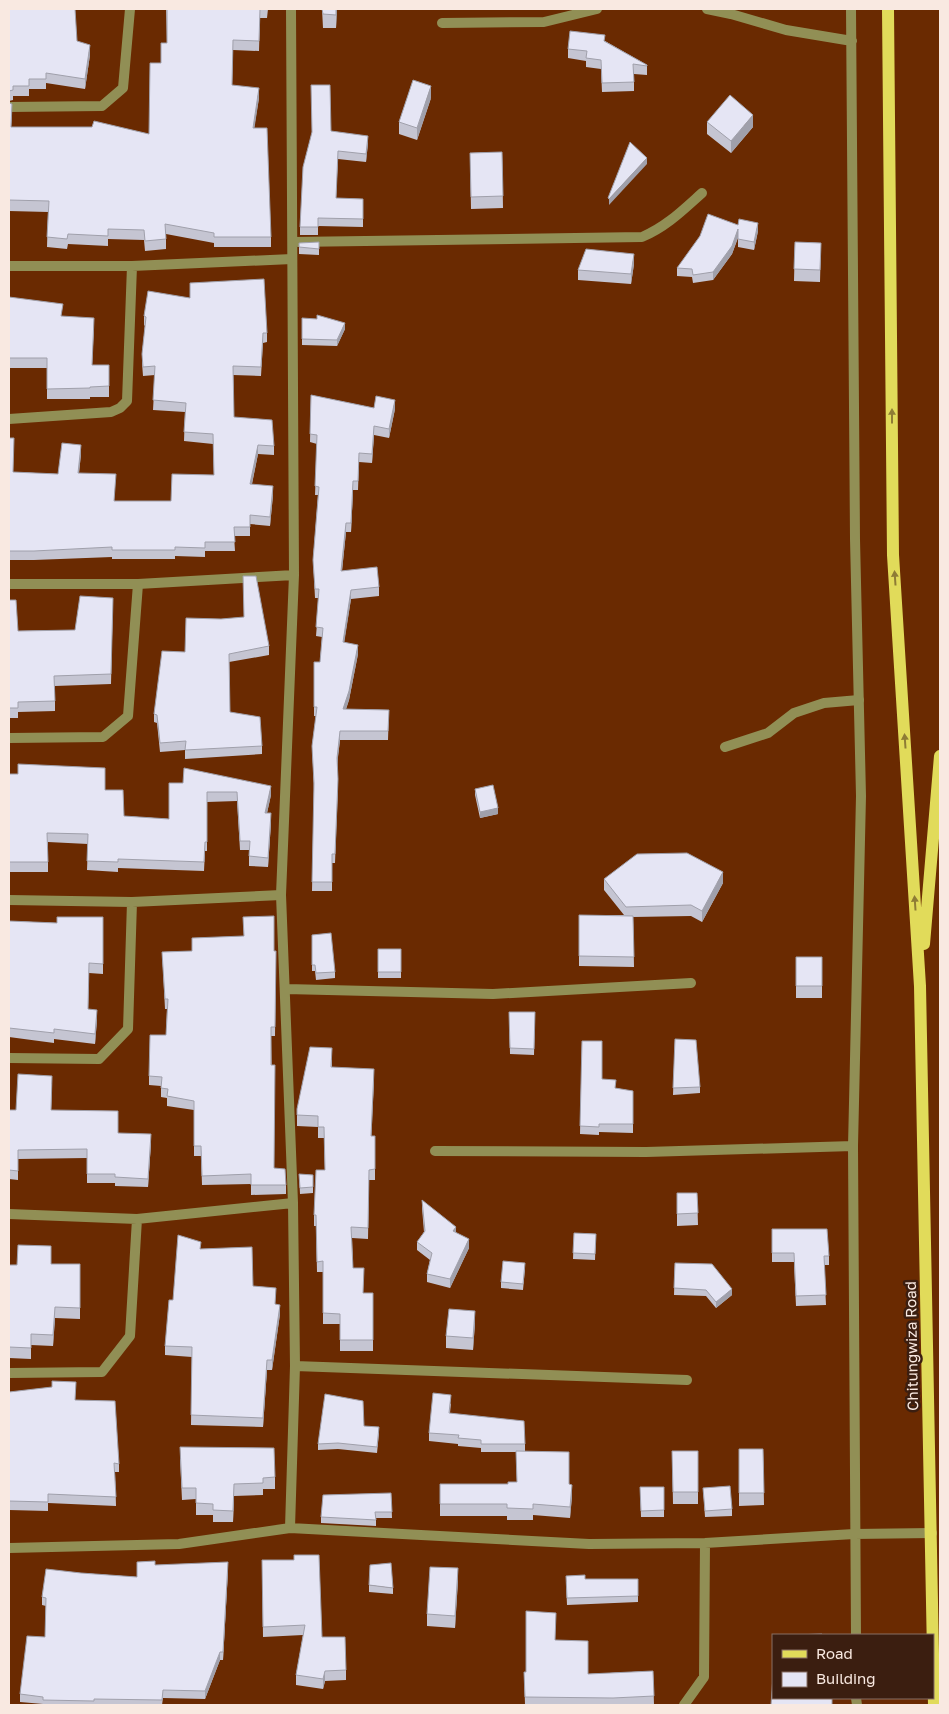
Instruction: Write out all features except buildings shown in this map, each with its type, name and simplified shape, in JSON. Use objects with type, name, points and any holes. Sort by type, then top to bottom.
[{"type":"main road","points":[[888,9],[893,556],[920,986]]},
{"type":"main road","points":[[920,986],[940,756]]},
{"type":"main road","name":"Chitungwiza Road","points":[[920,986],[933,1634]]},
{"type":"street","points":[[9,107],[102,106],[124,88],[130,9]]},
{"type":"street","points":[[290,1528],[295,1366],[293,1203],[282,895],[294,575],[291,9]]},
{"type":"street","points":[[442,23],[544,22],[597,9]]},
{"type":"street","points":[[707,9],[786,30],[852,41]]},
{"type":"street","points":[[851,9],[855,539],[861,796],[853,1146],[856,1634]]},
{"type":"street","points":[[293,242],[642,237],[667,224],[702,193]]},
{"type":"street","points":[[9,266],[132,266],[292,259]]},
{"type":"street","points":[[9,420],[111,412],[120,408],[126,401],[132,266]]},
{"type":"street","points":[[9,584],[138,584],[294,575]]},
{"type":"street","points":[[9,738],[103,737],[128,716],[138,584]]},
{"type":"street","points":[[725,747],[768,733],[794,713],[824,704],[859,700]]},
{"type":"street","points":[[9,900],[132,902],[282,895]]},
{"type":"street","points":[[9,1058],[99,1059],[128,1029],[132,902]]},
{"type":"street","points":[[286,989],[494,994],[691,984]]},
{"type":"street","points":[[435,1152],[646,1152],[853,1146]]},
{"type":"street","points":[[9,1214],[137,1219],[293,1203]]},
{"type":"street","points":[[9,1373],[102,1372],[130,1336],[137,1219]]},
{"type":"street","points":[[295,1366],[687,1380]]},
{"type":"street","points":[[9,1548],[179,1544],[290,1528],[589,1544],[705,1543],[854,1534],[932,1533]]},
{"type":"street","points":[[684,1705],[704,1677],[705,1543]]}]
